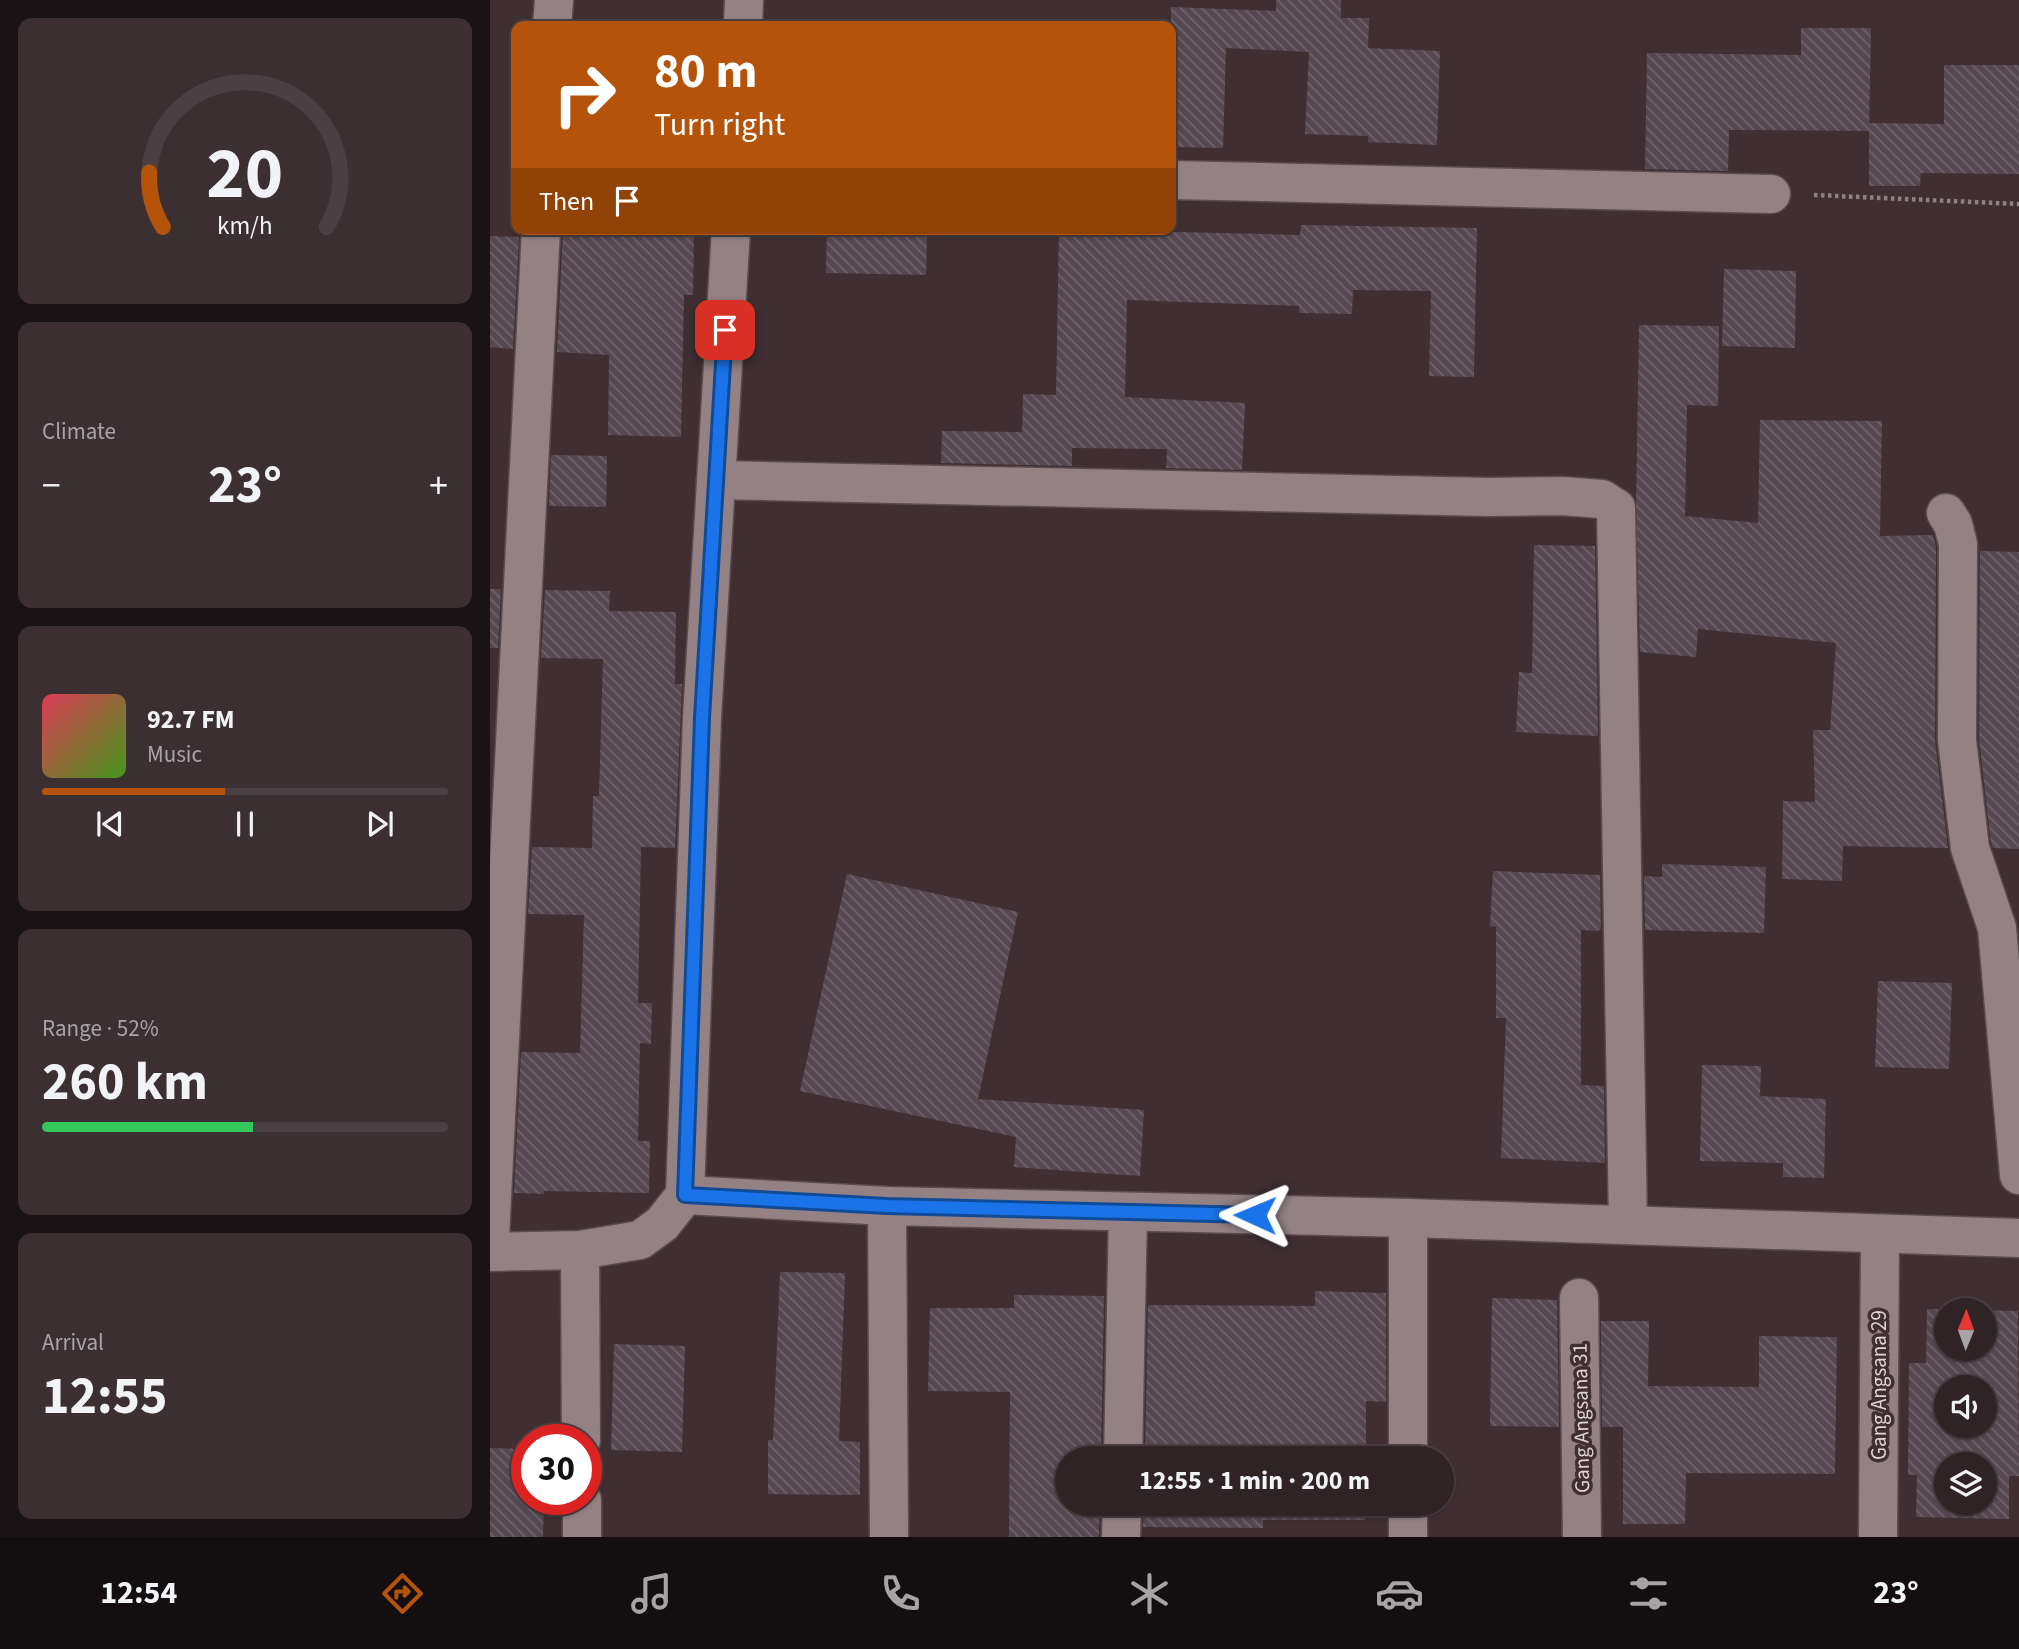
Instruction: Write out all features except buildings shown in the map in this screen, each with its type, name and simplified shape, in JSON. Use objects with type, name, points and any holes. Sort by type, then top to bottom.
[{"type":"street","points":[[552,21],[554,0]]},
{"type":"street","points":[[743,21],[744,0]]},
{"type":"street","points":[[1176,180],[1771,194]]},
{"type":"street","points":[[490,1237],[541,235]]},
{"type":"street","points":[[490,1252],[580,1250],[640,1240],[663,1224],[685,1195],[702,718],[731,235]]},
{"type":"street","points":[[716,480],[1488,497],[1562,496],[1602,499],[1616,508],[1628,1225]]},
{"type":"street","points":[[1946,513],[1958,544],[1957,740],[1970,848],[1997,928],[2019,1175]]},
{"type":"street","points":[[685,1195],[887,1206],[1408,1218],[2019,1238]]},
{"type":"street","points":[[887,1206],[889,1537]]},
{"type":"street","points":[[1123,1446],[1128,1212]]},
{"type":"street","points":[[1408,1218],[1408,1446]]},
{"type":"street","name":"Gang Angsana 29","points":[[1878,1537],[1880,1234]]},
{"type":"street","points":[[580,1250],[581,1424]]},
{"type":"street","name":"Gang Angsana 31","points":[[1579,1298],[1582,1537]]},
{"type":"street","points":[[582,1515],[582,1537]]},
{"type":"street","points":[[1121,1537],[1122,1516]]},
{"type":"street","points":[[1408,1516],[1408,1537]]},
{"type":"path","points":[[1771,194],[2019,204]]},
{"type":"route","points":[[725,330],[702,718],[685,1195],[887,1206],[1255,1215]]}]
